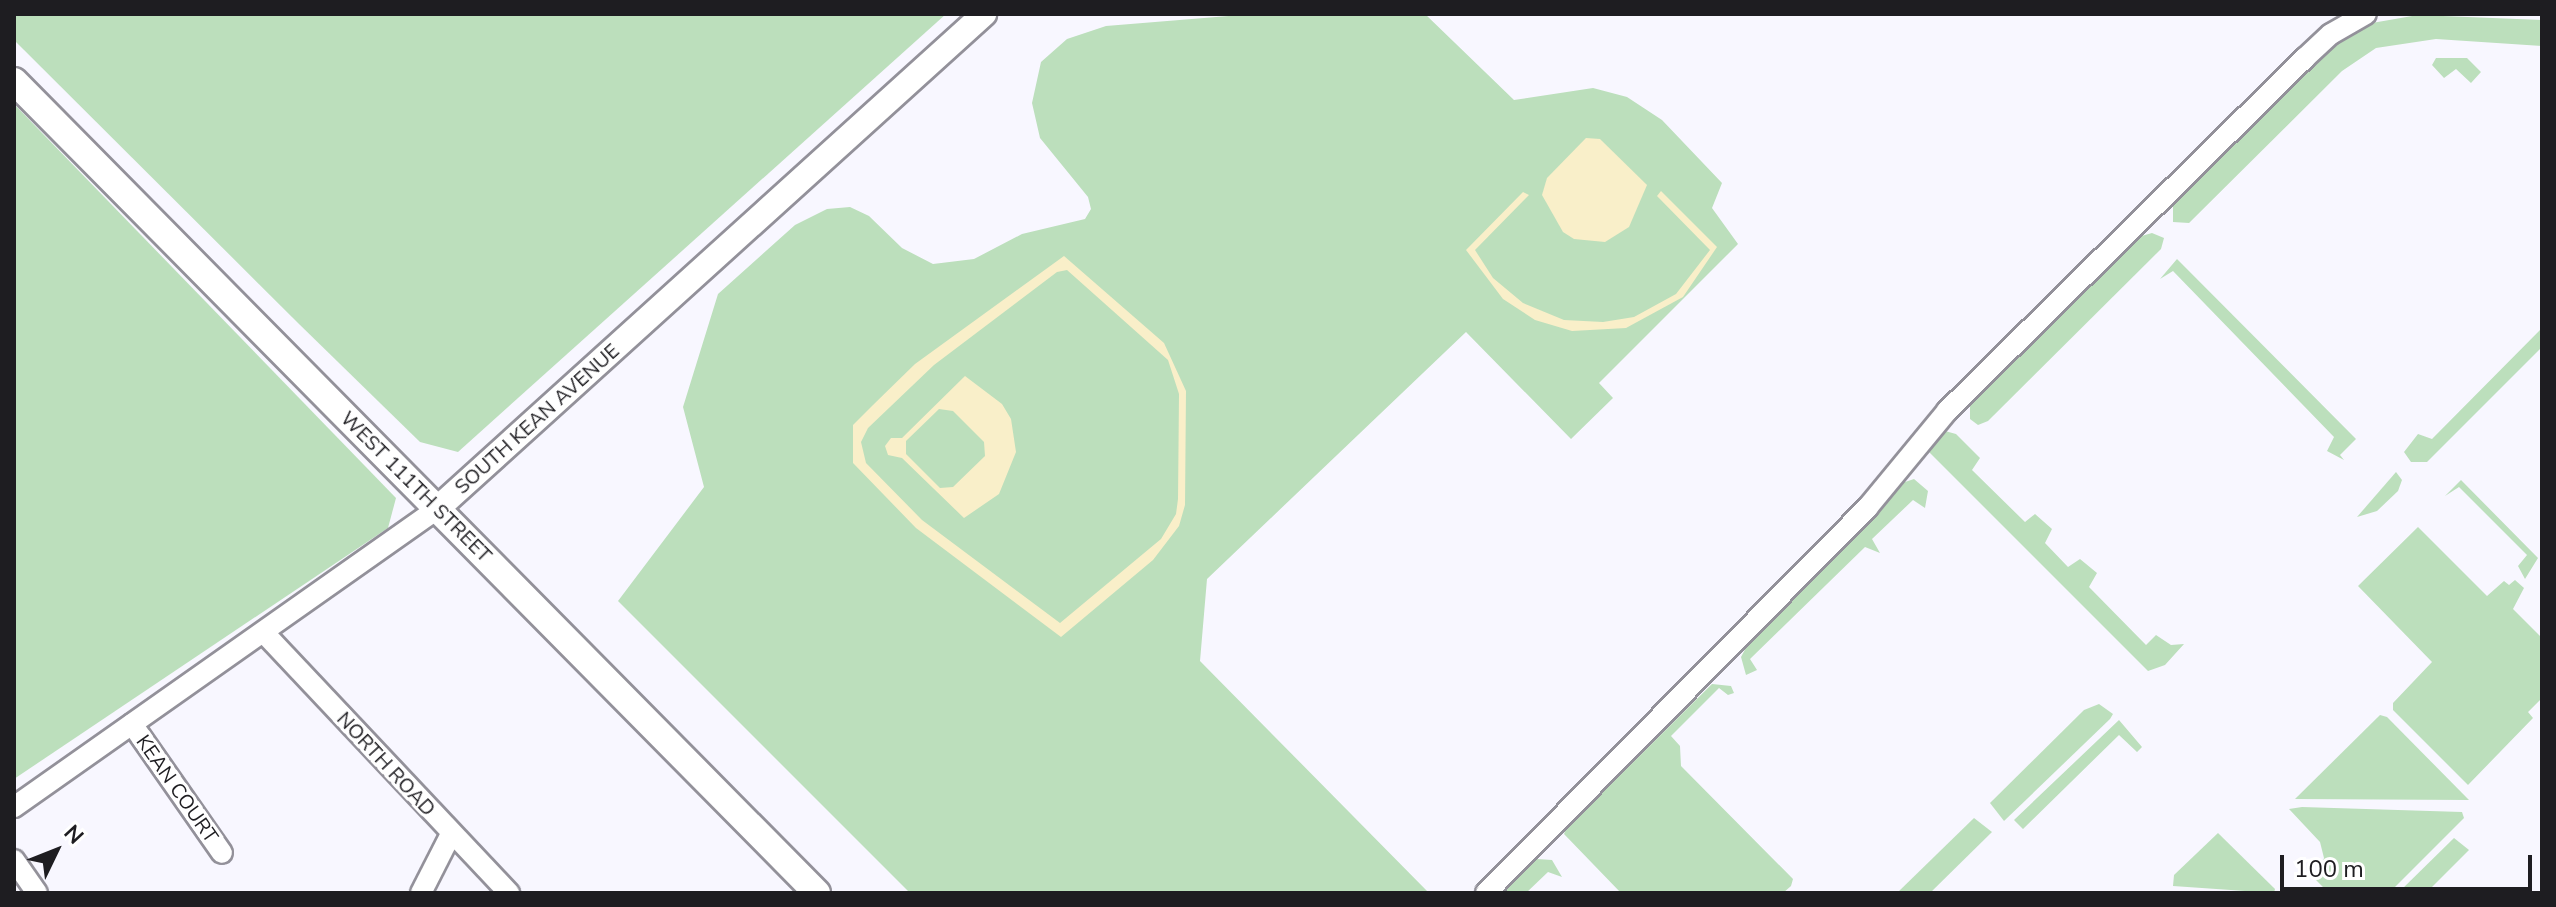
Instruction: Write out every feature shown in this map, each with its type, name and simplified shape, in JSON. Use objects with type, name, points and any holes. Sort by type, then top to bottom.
[{"type":"main road","name":"WEST 111TH STREET","points":[[14,81],[817,893]]},
{"type":"street","name":"SOUTH KEAN AVENUE","points":[[14,807],[265,634],[437,509],[984,14]]},
{"type":"street","points":[[1486,893],[1868,507],[1947,411],[2305,58],[2331,34],[2366,14]]},
{"type":"street","name":"NORTH ROAD","points":[[265,634],[509,893]]},
{"type":"street","name":"KEAN COURT","points":[[132,724],[222,853]]},
{"type":"street","points":[[421,893],[451,834]]},
{"type":"street","points":[[14,860],[37,893]]},
{"type":"green space","points":[[14,14],[946,14],[458,452],[420,442],[298,323],[14,40]]},
{"type":"green space","points":[[1253,14],[1425,14],[1514,100],[1593,88],[1627,97],[1662,120],[1722,183],[1712,208],[1738,244],[1599,383],[1613,398],[1571,439],[1466,332],[1207,579],[1200,661],[1429,893],[910,893],[618,601],[704,487],[683,407],[718,294],[795,225],[827,209],[850,207],[869,216],[902,248],[933,264],[974,259],[1022,234],[1085,219],[1091,209],[1088,197],[1040,138],[1032,103],[1041,62],[1067,39],[1106,26]]},
{"type":"green space","points":[[2418,15],[2542,20],[2542,46],[2436,39],[2376,48],[2342,71],[2189,223],[2173,222],[2173,204],[2335,44],[2372,23]]},
{"type":"green space","points":[[2436,58],[2467,58],[2481,72],[2471,83],[2456,69],[2444,78],[2432,65]]},
{"type":"green space","points":[[14,104],[396,498],[388,528],[14,779]]},
{"type":"green space","points":[[2152,233],[2164,238],[2161,249],[1988,421],[1978,425],[1970,419],[1970,404],[2138,237]]},
{"type":"green space","points":[[2177,259],[2356,439],[2340,455],[2344,460],[2327,451],[2334,437],[2173,271],[2160,279]]},
{"type":"green space","points":[[2542,328],[2542,347],[2427,462],[2411,462],[2404,452],[2418,434],[2432,439]]},
{"type":"green space","points":[[1945,431],[1956,434],[1980,458],[1972,470],[2025,522],[2035,514],[2052,529],[2045,543],[2068,567],[2080,559],[2097,573],[2089,587],[2146,645],[2156,635],[2171,645],[2184,644],[2165,665],[2148,671],[1927,450]]},
{"type":"green space","points":[[2396,472],[2402,480],[2398,491],[2377,511],[2357,517]]},
{"type":"green space","points":[[1914,479],[1928,491],[1925,508],[1913,500],[1872,539],[1880,553],[1865,547],[1750,659],[1757,670],[1746,675],[1741,657],[1749,642],[1875,518],[1902,483]]},
{"type":"green space","points":[[2461,480],[2538,558],[2525,579],[2518,566],[2527,555],[2459,487],[2445,496]]},
{"type":"green space","points":[[2418,527],[2487,596],[2504,581],[2509,585],[2515,580],[2524,588],[2513,609],[2542,638],[2542,698],[2528,712],[2533,718],[2468,785],[2393,710],[2393,703],[2432,662],[2358,586]]},
{"type":"green space","points":[[1712,684],[1731,686],[1734,693],[1728,695],[1719,688],[1671,736],[1680,746],[1681,766],[1793,879],[1791,886],[1783,893],[1621,893],[1564,834],[1566,829]]},
{"type":"green space","points":[[2099,704],[2113,714],[2110,719],[2004,821],[1990,803],[2084,710]]},
{"type":"green space","points":[[2380,715],[2387,717],[2469,800],[2295,799]]},
{"type":"green space","points":[[2119,720],[2142,747],[2137,752],[2119,735],[2023,829],[2014,820]]},
{"type":"green space","points":[[2289,809],[2462,812],[2464,818],[2389,893],[2329,893],[2316,880],[2324,858],[2320,842]]},
{"type":"green space","points":[[1974,818],[1992,832],[1930,893],[1897,893]]},
{"type":"green space","points":[[2218,833],[2275,889],[2274,893],[2173,886],[2174,875]]},
{"type":"green space","points":[[2454,838],[2469,850],[2426,893],[2398,893]]},
{"type":"green space","points":[[1537,859],[1552,860],[1562,877],[1548,872],[1526,893],[1502,893]]},
{"type":"sand","points":[[1586,138],[1600,139],[1647,185],[1629,227],[1605,242],[1574,239],[1563,232],[1542,195],[1547,178]]},
{"type":"sand","points":[[1661,191],[1717,247],[1683,297],[1626,328],[1572,331],[1535,320],[1503,299],[1466,250],[1523,192],[1529,195],[1475,250],[1493,278],[1523,303],[1564,320],[1603,322],[1634,317],[1676,294],[1710,250],[1657,196]]},
{"type":"sand","points":[[1064,256],[1164,343],[1186,391],[1185,505],[1179,526],[1153,560],[1061,637],[916,528],[853,463],[853,425],[915,364]],"holes":[[[1067,270],[1168,360],[1179,394],[1176,514],[1161,539],[1060,623],[922,520],[866,463],[861,442],[868,428],[934,365],[1057,272]]]},
{"type":"sand","points":[[965,376],[1002,404],[1011,419],[1016,452],[999,494],[964,518],[902,458],[888,455],[885,446],[891,438],[902,438]],"holes":[[[939,409],[953,411],[984,442],[985,456],[953,487],[940,488],[906,454],[906,441]]]}]
